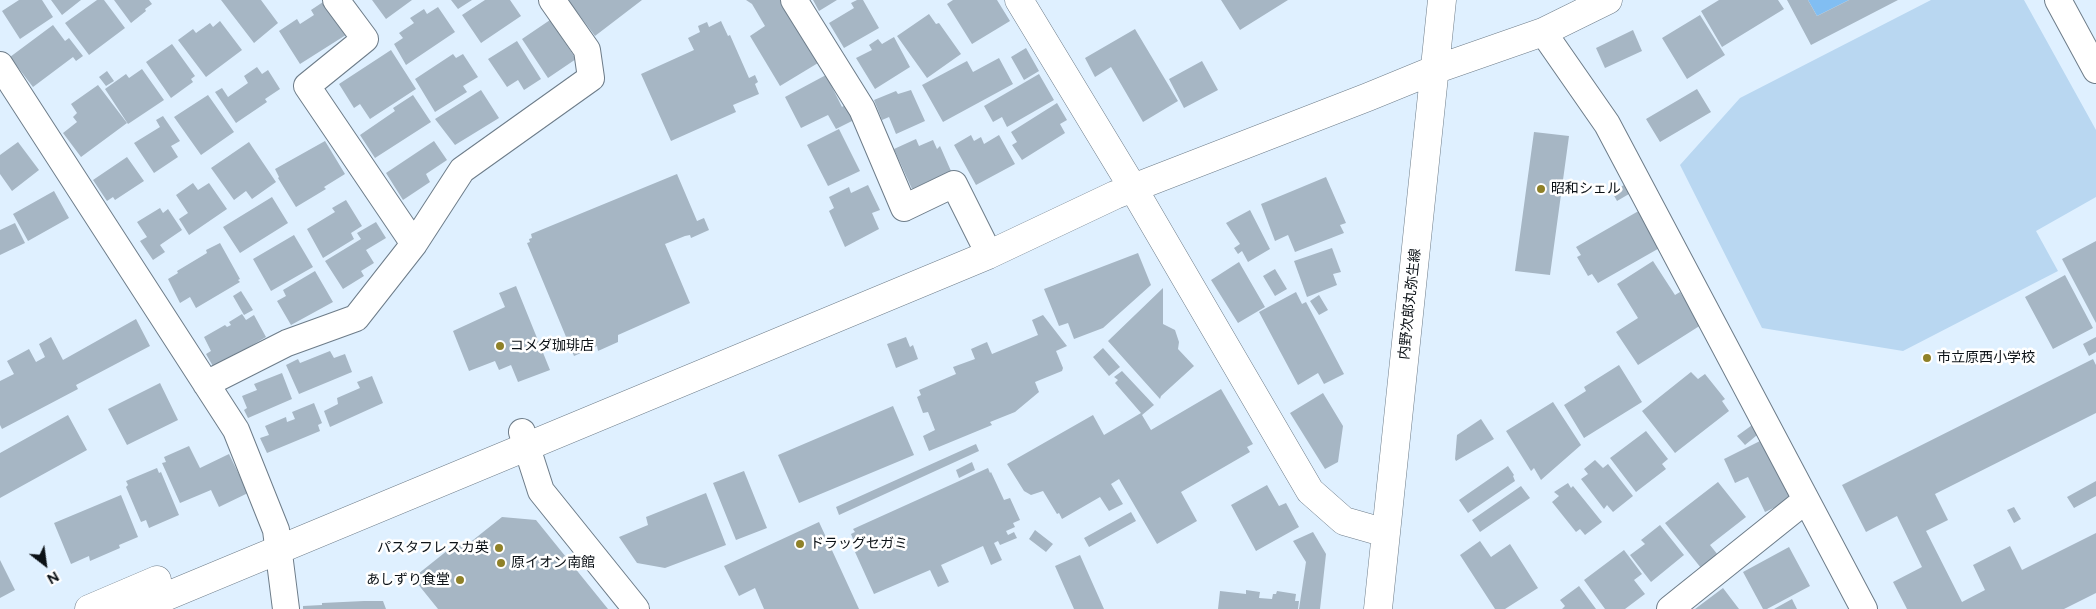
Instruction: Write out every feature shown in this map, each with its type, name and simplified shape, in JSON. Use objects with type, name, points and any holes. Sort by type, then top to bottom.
[{"type":"street","points":[[336,0],[365,39],[307,86],[414,244]]},
{"type":"street","points":[[206,384],[288,343],[356,318],[414,244],[462,170],[591,78],[587,50],[552,0]]},
{"type":"street","points":[[794,0],[862,109],[904,208],[954,184],[983,242]]},
{"type":"street","points":[[1020,0],[1124,192],[1310,491],[1344,522],[1386,533]]},
{"type":"street","name":"内野次郎丸弥生線","points":[[1378,609],[1442,0]]},
{"type":"street","points":[[525,440],[983,242],[1124,192],[1434,70],[1543,32],[1608,0]]},
{"type":"street","points":[[2058,0],[2096,70]]},
{"type":"street","points":[[1543,32],[1607,124],[1864,609]]},
{"type":"street","points":[[0,65],[236,430],[278,539],[286,609]]},
{"type":"street","points":[[89,609],[278,539],[988,255],[1124,192]]},
{"type":"street","points":[[525,440],[541,491],[636,609]]},
{"type":"street","points":[[1670,609],[1806,500]]},
{"type":"street","points":[[136,609],[278,539]]},
{"type":"shaded area","points":[[1931,0],[2024,0],[2096,130],[2096,197],[2036,231],[2058,271],[1903,351],[1762,328],[1680,165],[1740,98]]},
{"type":"water","points":[[1808,0],[1849,0],[1817,16]]},
{"type":"building","points":[[19,0],[42,0],[53,17],[20,39],[2,11]]},
{"type":"building","points":[[51,0],[81,0],[62,15]]},
{"type":"building","points":[[97,0],[104,0],[125,28],[89,55],[65,23]]},
{"type":"building","points":[[114,0],[149,0],[152,4],[131,23]]},
{"type":"building","points":[[221,0],[261,0],[278,23],[254,43]]},
{"type":"building","points":[[326,0],[349,33],[300,64],[279,31],[297,19],[300,24],[314,15],[311,10]]},
{"type":"building","points":[[372,0],[412,0],[386,19]]},
{"type":"building","points":[[451,0],[472,0],[458,9]]},
{"type":"building","points":[[485,0],[510,0],[521,16],[481,43],[462,15]]},
{"type":"building","points":[[568,0],[642,0],[595,36]]},
{"type":"building","points":[[746,0],[780,0],[818,63],[780,86],[750,36],[765,26],[752,4]]},
{"type":"building","points":[[813,0],[837,0],[819,11]]},
{"type":"building","points":[[863,0],[879,28],[844,48],[829,23],[854,8],[851,3]]},
{"type":"building","points":[[953,0],[997,0],[1010,21],[972,44],[947,4]]},
{"type":"building","points":[[1221,0],[1288,0],[1240,30]]},
{"type":"building","points":[[1719,0],[1778,0],[1784,9],[1722,47],[1701,11]]},
{"type":"building","points":[[1787,0],[1808,0],[1817,16],[1849,0],[1898,0],[1811,45]]},
{"type":"building","points":[[438,7],[455,32],[406,65],[394,44],[403,38],[399,33],[414,23],[410,18],[424,9],[427,14]]},
{"type":"building","points":[[929,14],[936,24],[939,23],[961,54],[927,78],[897,36]]},
{"type":"building","points":[[1700,15],[1725,55],[1687,79],[1662,38]]},
{"type":"building","points":[[550,20],[576,59],[548,78],[522,39]]},
{"type":"building","points":[[220,21],[242,50],[206,77],[178,40],[193,29],[196,33],[210,23],[213,27]]},
{"type":"building","points":[[721,21],[728,36],[730,35],[749,78],[755,75],[758,82],[755,84],[759,94],[733,105],[736,112],[671,141],[641,74],[694,50],[688,38],[700,32],[698,26],[707,22],[709,27]]},
{"type":"building","points":[[53,25],[65,41],[69,38],[83,56],[76,61],[73,57],[33,87],[10,57]]},
{"type":"building","points":[[1135,29],[1178,101],[1143,122],[1111,67],[1095,77],[1085,58]]},
{"type":"building","points":[[1633,30],[1642,51],[1605,68],[1596,48]]},
{"type":"building","points":[[894,37],[910,67],[875,89],[856,58],[872,50],[869,45],[878,39],[882,44]]},
{"type":"building","points":[[517,41],[541,79],[524,90],[518,80],[507,87],[488,59]]},
{"type":"building","points":[[172,44],[195,76],[191,79],[193,82],[171,98],[146,62]]},
{"type":"building","points":[[1026,48],[1039,71],[1024,80],[1011,57]]},
{"type":"building","points":[[391,50],[416,89],[370,119],[360,104],[354,108],[339,84]]},
{"type":"building","points":[[453,54],[456,58],[463,54],[478,77],[463,86],[467,92],[435,112],[415,79]]},
{"type":"building","points":[[999,58],[1013,84],[943,122],[922,85],[967,61],[973,72]]},
{"type":"building","points":[[1202,61],[1218,90],[1184,108],[1169,79]]},
{"type":"building","points":[[257,67],[262,74],[268,70],[280,89],[265,99],[267,102],[236,123],[215,92],[222,88],[228,97],[248,83],[244,76]]},
{"type":"building","points":[[142,69],[164,100],[128,124],[105,89],[126,74],[129,78]]},
{"type":"building","points":[[107,71],[114,81],[106,86],[99,77]]},
{"type":"building","points":[[1039,74],[1054,100],[1007,127],[1002,117],[993,122],[984,106]]},
{"type":"building","points":[[826,75],[842,107],[845,105],[854,120],[836,129],[828,115],[801,128],[785,97]]},
{"type":"building","points":[[98,85],[127,123],[81,157],[63,133],[77,122],[73,117],[77,113],[71,104]]},
{"type":"building","points":[[1697,89],[1711,112],[1660,142],[1646,119]]},
{"type":"building","points":[[481,90],[499,118],[455,145],[435,119]]},
{"type":"building","points":[[911,90],[925,121],[896,134],[889,117],[882,120],[874,100],[896,91],[898,94]]},
{"type":"building","points":[[208,95],[234,132],[201,155],[174,117]]},
{"type":"building","points":[[413,95],[431,122],[375,158],[360,135],[395,111],[393,108]]},
{"type":"building","points":[[1057,103],[1067,120],[1060,124],[1065,133],[1022,160],[1012,145],[1017,142],[1011,132]]},
{"type":"building","points":[[163,116],[180,141],[171,146],[178,157],[154,173],[134,143],[160,127],[156,120]]},
{"type":"building","points":[[839,129],[860,171],[828,186],[807,145]]},
{"type":"building","points":[[1534,132],[1569,136],[1550,275],[1515,271]]},
{"type":"building","points":[[971,135],[974,141],[981,137],[984,144],[999,135],[1015,164],[976,185],[954,145]]},
{"type":"building","points":[[916,139],[919,146],[933,140],[937,149],[940,146],[951,171],[912,189],[894,149]]},
{"type":"building","points":[[325,141],[345,174],[324,187],[326,189],[296,207],[278,178],[275,169]]},
{"type":"building","points":[[434,141],[447,160],[426,174],[430,182],[403,200],[386,173]]},
{"type":"building","points":[[18,142],[39,170],[12,191],[0,174],[0,155]]},
{"type":"building","points":[[249,142],[276,182],[252,199],[246,191],[234,200],[211,168]]},
{"type":"building","points":[[127,157],[144,181],[115,200],[113,197],[107,201],[93,180]]},
{"type":"building","points":[[677,174],[697,221],[704,218],[709,230],[691,238],[690,235],[685,236],[665,244],[690,303],[618,335],[618,342],[598,351],[597,346],[574,356],[527,243],[532,238],[531,234]]},
{"type":"building","points":[[1326,177],[1346,223],[1340,225],[1344,233],[1295,252],[1288,235],[1275,241],[1261,204]]},
{"type":"building","points":[[193,183],[198,190],[209,183],[227,209],[189,235],[179,219],[188,213],[176,195]]},
{"type":"building","points":[[868,185],[880,210],[872,213],[879,229],[845,247],[829,211],[834,208],[829,197],[849,187],[851,193]]},
{"type":"building","points":[[1624,185],[1629,194],[1617,201],[1612,192]]},
{"type":"building","points":[[54,191],[69,218],[28,241],[13,214]]},
{"type":"building","points":[[272,197],[288,223],[240,253],[223,227]]},
{"type":"building","points":[[346,200],[362,226],[351,233],[354,239],[323,258],[307,229],[335,212],[332,208]]},
{"type":"building","points":[[160,208],[163,213],[168,209],[182,230],[160,245],[165,252],[153,260],[140,241],[147,237],[137,222]]},
{"type":"building","points":[[1642,209],[1663,246],[1598,283],[1592,274],[1588,276],[1577,257],[1581,255],[1576,247]]},
{"type":"building","points":[[1250,210],[1270,249],[1248,262],[1242,251],[1238,254],[1234,248],[1240,244],[1226,223]]},
{"type":"building","points":[[376,222],[386,238],[366,250],[374,263],[361,271],[364,276],[343,289],[325,261],[361,239],[357,233]]},
{"type":"building","points":[[15,223],[25,243],[0,255],[0,230]]},
{"type":"building","points":[[294,235],[313,267],[271,291],[253,259]]},
{"type":"building","points":[[2096,241],[2096,323],[2062,259]]},
{"type":"building","points":[[220,243],[240,282],[196,308],[190,297],[180,303],[168,279],[178,273],[177,271],[207,253],[206,250]]},
{"type":"building","points":[[1332,248],[1341,272],[1333,274],[1337,285],[1307,297],[1294,261]]},
{"type":"building","points":[[1138,253],[1151,285],[1103,328],[1074,339],[1068,323],[1059,326],[1044,289]]},
{"type":"building","points":[[1653,261],[1675,295],[1680,292],[1701,325],[1638,365],[1616,332],[1638,318],[1617,284]]},
{"type":"building","points":[[1239,262],[1265,307],[1238,323],[1211,280]]},
{"type":"building","points":[[1275,269],[1287,289],[1275,296],[1263,276]]},
{"type":"building","points":[[315,271],[333,302],[291,325],[277,301],[286,296],[283,290]]},
{"type":"building","points":[[2065,275],[2093,328],[2053,349],[2025,297]]},
{"type":"building","name":"コメダ珈琲店","points":[[516,286],[550,370],[518,382],[511,365],[499,370],[495,361],[469,371],[453,331],[505,307],[499,293]]},
{"type":"building","points":[[1163,288],[1163,324],[1175,330],[1179,342],[1178,349],[1194,366],[1160,399],[1108,341]]},
{"type":"building","points":[[241,291],[253,310],[244,315],[233,296]]},
{"type":"building","points":[[1296,292],[1302,304],[1306,302],[1344,374],[1324,384],[1318,373],[1298,385],[1259,312]]},
{"type":"building","points":[[1319,295],[1328,310],[1319,315],[1310,301]]},
{"type":"building","points":[[242,314],[246,320],[254,315],[266,337],[214,368],[206,354],[211,351],[204,337],[225,325],[227,327],[231,325],[229,322]]},
{"type":"building","points":[[1043,315],[1067,346],[1056,351],[1063,368],[1062,371],[1035,382],[1039,392],[1015,412],[990,422],[992,425],[929,451],[923,436],[935,430],[928,412],[923,413],[917,397],[921,395],[919,390],[956,374],[953,367],[975,359],[971,349],[987,342],[992,354],[1038,335],[1032,320]]},
{"type":"building","points":[[136,319],[150,346],[76,385],[78,389],[2,429],[0,425],[0,381],[14,374],[7,361],[29,349],[36,362],[45,357],[39,344],[51,337],[63,360]]},
{"type":"building","points":[[906,337],[910,347],[913,345],[918,359],[896,368],[887,344]]},
{"type":"building","points":[[2096,337],[2096,352],[2089,356],[2083,344]]},
{"type":"building","points":[[1103,348],[1120,367],[1109,376],[1093,357]]},
{"type":"building","points":[[330,351],[334,358],[345,354],[352,372],[299,394],[286,365],[298,359],[300,363]]},
{"type":"building","points":[[2093,359],[2096,365],[2096,413],[1935,494],[1948,520],[1926,531],[1962,602],[1985,590],[1973,565],[2010,546],[2022,570],[2096,533],[2096,593],[2064,609],[1907,609],[1893,582],[1922,567],[1897,516],[1866,532],[1842,485]]},
{"type":"building","points":[[1619,365],[1642,402],[1584,438],[1564,405],[1586,391],[1584,387]]},
{"type":"building","points":[[1122,371],[1154,405],[1142,415],[1151,430],[1221,389],[1253,444],[1247,447],[1250,452],[1181,492],[1197,521],[1157,544],[1119,479],[1111,484],[1123,504],[1109,511],[1100,497],[1062,519],[1043,491],[1031,495],[1024,491],[1007,464],[1093,415],[1104,435],[1141,413],[1115,383],[1118,380],[1114,377]]},
{"type":"building","points":[[1691,372],[1698,379],[1705,374],[1725,399],[1722,401],[1729,411],[1675,453],[1642,411]]},
{"type":"building","points":[[282,373],[292,399],[248,418],[244,410],[247,408],[242,396],[257,390],[254,384]]},
{"type":"building","points":[[372,376],[383,403],[330,427],[324,411],[338,404],[337,398],[360,388],[357,382]]},
{"type":"building","points":[[160,383],[178,420],[127,445],[108,409]]},
{"type":"building","points":[[1323,393],[1343,426],[1338,462],[1325,469],[1290,413]]},
{"type":"building","points":[[1553,402],[1581,445],[1541,480],[1534,468],[1531,471],[1506,431]]},
{"type":"building","points":[[314,403],[322,423],[318,425],[320,431],[267,453],[260,438],[269,435],[265,426],[286,417],[287,422],[295,419],[292,412]]},
{"type":"building","points":[[893,406],[914,455],[799,503],[778,455]]},
{"type":"building","points":[[68,415],[87,450],[0,498],[0,453]]},
{"type":"building","points":[[1481,419],[1494,439],[1456,461],[1457,435]]},
{"type":"building","points":[[1755,423],[1762,431],[1745,445],[1737,436]]},
{"type":"building","points":[[1646,431],[1668,459],[1662,464],[1666,469],[1636,492],[1610,458]]},
{"type":"building","points":[[1764,439],[1793,499],[1765,512],[1748,477],[1735,483],[1724,459]]},
{"type":"building","points":[[976,444],[979,451],[839,515],[836,507]]},
{"type":"building","points":[[189,446],[200,468],[229,454],[248,493],[219,507],[211,490],[180,503],[162,463],[166,462],[164,457]]},
{"type":"building","points":[[1595,460],[1603,468],[1608,464],[1633,496],[1613,512],[1607,505],[1604,509],[1581,479],[1588,474],[1584,469]]},
{"type":"building","points":[[972,462],[975,470],[959,478],[956,470]]},
{"type":"building","points":[[1508,466],[1514,475],[1515,481],[1468,513],[1459,500]]},
{"type":"building","points":[[157,468],[159,473],[161,472],[179,515],[149,528],[146,520],[141,522],[126,487],[128,485],[126,481]]},
{"type":"building","points":[[988,468],[1004,500],[1010,498],[1020,520],[1013,523],[1015,527],[1006,531],[1008,535],[1014,532],[1017,538],[1000,545],[998,541],[994,543],[1002,560],[991,565],[983,546],[941,565],[949,582],[938,587],[930,570],[874,594],[855,552],[858,551],[851,534],[855,532],[853,529]]},
{"type":"building","points":[[744,471],[767,528],[736,540],[713,483]]},
{"type":"building","points":[[2096,481],[2096,496],[2074,508],[2067,497]]},
{"type":"building","points":[[1718,482],[1746,517],[1710,545],[1718,555],[1701,568],[1665,523]]},
{"type":"building","points":[[1568,483],[1571,488],[1573,486],[1602,522],[1585,535],[1580,529],[1576,532],[1552,502],[1559,496],[1554,492]]},
{"type":"building","points":[[1267,485],[1279,506],[1286,503],[1299,527],[1256,551],[1231,505]]},
{"type":"building","points":[[1521,486],[1530,498],[1480,532],[1472,520]]},
{"type":"building","points":[[706,493],[726,545],[665,568],[637,563],[619,537],[648,525],[646,517]]},
{"type":"building","points":[[121,495],[138,537],[119,545],[120,548],[90,561],[89,556],[71,564],[54,523]]},
{"type":"building","points":[[2014,507],[2021,519],[2014,523],[2007,510]]},
{"type":"building","points":[[1131,512],[1136,521],[1089,547],[1084,538]]},
{"type":"building","name":"原イオン南館","points":[[502,517],[536,520],[608,609],[438,609],[413,578],[458,542],[463,548]]},
{"type":"building","name":"ドラッグセガミ","points":[[819,522],[859,609],[764,609],[755,588],[739,596],[724,566]]},
{"type":"building","points":[[1660,525],[1684,555],[1651,582],[1630,555],[1645,544],[1641,540]]},
{"type":"building","points":[[1035,530],[1053,544],[1046,552],[1029,539]]},
{"type":"building","points":[[1313,532],[1326,554],[1320,609],[1299,609],[1306,562],[1293,541]]},
{"type":"building","points":[[1480,541],[1491,557],[1510,544],[1538,588],[1505,609],[1495,609],[1460,555]]},
{"type":"building","points":[[1789,547],[1810,586],[1767,609],[1763,609],[1743,572]]},
{"type":"building","points":[[1624,550],[1642,574],[1634,580],[1645,594],[1625,609],[1605,609],[1584,580]]},
{"type":"building","points":[[1080,555],[1104,609],[1074,609],[1055,566]]},
{"type":"building","points":[[0,560],[15,590],[0,598]]},
{"type":"building","points":[[1579,586],[1596,609],[1562,609],[1565,606],[1560,600]]},
{"type":"building","points":[[1723,588],[1739,609],[1695,609]]},
{"type":"building","points":[[1246,590],[1260,592],[1259,598],[1272,599],[1273,594],[1276,594],[1277,591],[1296,594],[1295,601],[1299,601],[1298,609],[1218,609],[1220,591],[1246,594]]},
{"type":"building","points":[[1792,599],[1797,609],[1774,609]]},
{"type":"building","points":[[383,601],[386,609],[303,609],[303,606],[322,605],[322,603]]},
{"type":"place","name":"昭和シェル","points":[[1541,189]]},
{"type":"place","name":"コメダ珈琲店","points":[[500,346]]},
{"type":"place","name":"市立原西小学校","points":[[1927,358]]},
{"type":"place","name":"ドラッグセガミ","points":[[800,544]]},
{"type":"place","name":"パスタフレスカ英","points":[[499,548]]},
{"type":"place","name":"原イオン南館","points":[[501,563]]},
{"type":"place","name":"あしずり食堂","points":[[460,580]]}]
